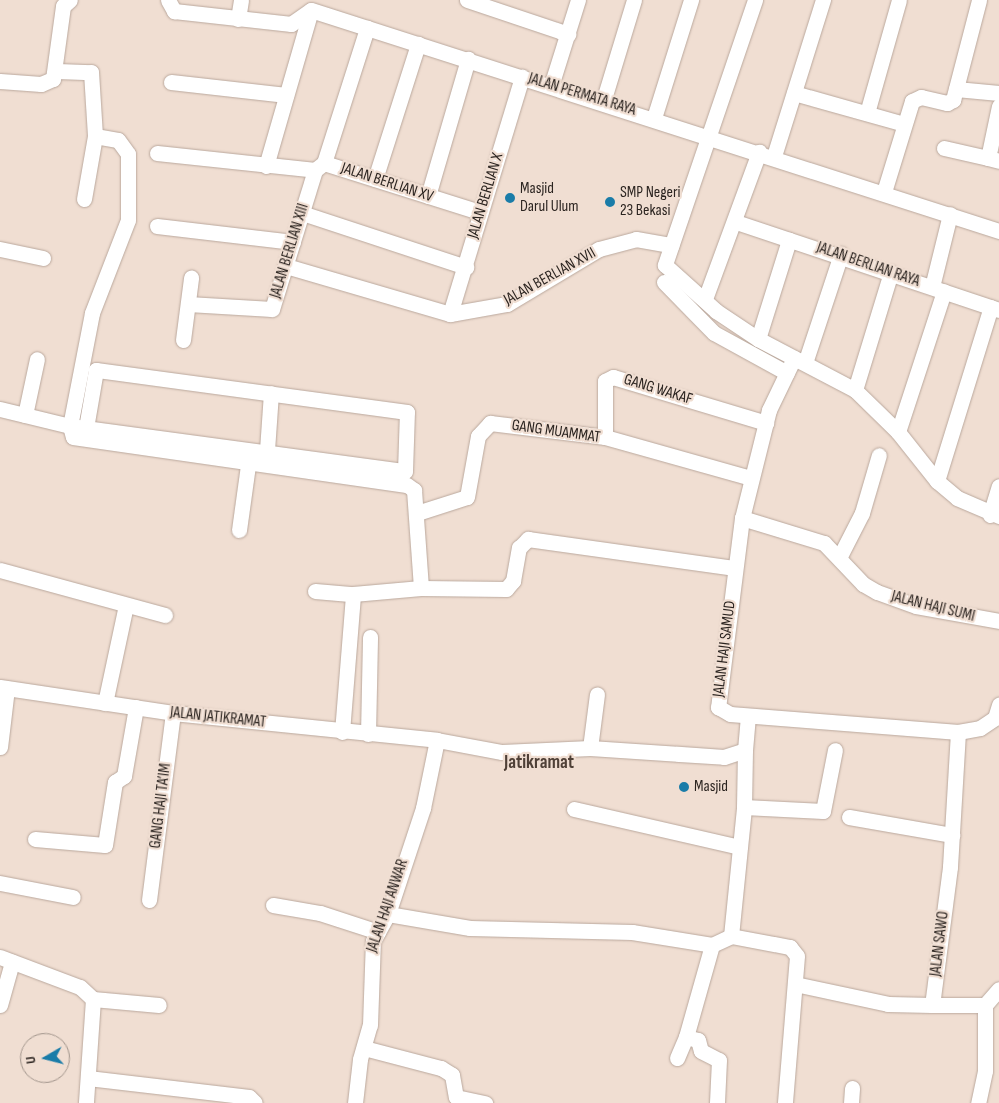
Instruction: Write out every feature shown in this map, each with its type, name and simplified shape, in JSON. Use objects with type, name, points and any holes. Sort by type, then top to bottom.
[{"type":"street","points":[[0,81],[41,84],[53,79],[57,71],[61,15],[70,0]]},
{"type":"street","points":[[162,0],[168,0]]},
{"type":"street","name":"JALAN PERMATA RAYA","points":[[168,0],[174,11],[291,24],[305,10],[654,118],[999,231]]},
{"type":"street","points":[[238,18],[241,0]]},
{"type":"street","points":[[466,0],[568,34]]},
{"type":"street","points":[[551,86],[578,0]]},
{"type":"street","points":[[603,102],[634,0]]},
{"type":"street","points":[[654,118],[691,0]]},
{"type":"street","points":[[755,0],[665,265],[705,299],[716,311],[758,339],[855,390],[898,432],[937,481],[958,498],[995,515],[999,486]]},
{"type":"street","points":[[705,299],[736,222],[794,93],[822,0]]},
{"type":"street","points":[[867,113],[899,0]]},
{"type":"street","points":[[884,192],[904,124],[916,98],[947,103],[956,89],[979,0]]},
{"type":"street","points":[[266,166],[286,95],[305,10]]},
{"type":"street","name":"JALAN BERLIAN XIII","points":[[188,304],[272,309],[302,213],[367,28]]},
{"type":"street","points":[[375,179],[418,44]]},
{"type":"street","points":[[428,196],[468,59]]},
{"type":"street","points":[[57,71],[88,70],[94,75],[95,136],[84,199]]},
{"type":"street","name":"JALAN BERLIAN X","points":[[450,314],[466,266],[479,212],[522,77]]},
{"type":"street","points":[[171,82],[286,95]]},
{"type":"street","points":[[956,89],[999,93]]},
{"type":"street","points":[[794,93],[904,124]]},
{"type":"street","points":[[944,148],[993,160],[999,106]]},
{"type":"street","points":[[95,136],[118,140],[128,154],[128,220],[92,313],[70,426],[73,437],[248,465],[407,485],[414,490],[421,588]]},
{"type":"street","name":"JALAN BERLIAN XV","points":[[157,153],[266,166],[319,166],[375,179],[479,212]]},
{"type":"street","points":[[302,213],[466,266]]},
{"type":"street","points":[[898,432],[938,289],[950,214]]},
{"type":"street","name":"JALAN BERLIAN RAYA","points":[[736,222],[841,254],[995,309]]},
{"type":"street","points":[[157,226],[293,242]]},
{"type":"street","name":"JALAN BERLIAN XVII","points":[[286,266],[450,314],[507,304],[599,248],[636,239],[671,245]]},
{"type":"street","points":[[758,339],[790,240]]},
{"type":"street","points":[[0,249],[43,258]]},
{"type":"street","name":"JALAN HAJI SAMUD","points":[[841,254],[800,360],[787,373],[766,423],[751,478],[742,518],[718,707],[730,714],[748,716],[958,732],[980,728],[998,714]]},
{"type":"street","points":[[855,390],[890,272]]},
{"type":"street","points":[[183,340],[191,278]]},
{"type":"street","points":[[664,282],[696,317],[730,344],[787,373]]},
{"type":"street","points":[[937,481],[995,309]]},
{"type":"street","points":[[716,311],[711,317],[730,344]]},
{"type":"street","points":[[25,415],[36,359]]},
{"type":"street","points":[[0,408],[70,426],[86,428],[267,450],[405,471],[407,412],[271,393],[96,370],[86,428]]},
{"type":"street","name":"GANG WAKAF","points":[[605,438],[605,381],[613,377],[766,423]]},
{"type":"street","points":[[267,450],[271,393]]},
{"type":"street","name":"GANG MUAMMAT","points":[[416,512],[467,497],[478,436],[490,423],[605,438],[751,478]]},
{"type":"street","points":[[840,556],[862,513],[879,455]]},
{"type":"street","points":[[239,530],[248,465]]},
{"type":"street","name":"JALAN HAJI SUMI","points":[[742,518],[824,543],[840,556],[863,584],[877,592],[916,606],[999,621]]},
{"type":"street","points":[[314,591],[352,594],[421,588],[506,588],[513,581],[519,548],[528,539],[735,568]]},
{"type":"street","points":[[0,570],[164,615]]},
{"type":"street","points":[[342,732],[352,594]]},
{"type":"street","points":[[105,702],[126,605]]},
{"type":"street","points":[[368,734],[370,637]]},
{"type":"street","points":[[0,747],[4,688]]},
{"type":"street","name":"JALAN JATIKRAMAT","points":[[4,688],[173,713],[342,732],[437,740],[502,752],[590,748],[724,757],[745,750]]},
{"type":"street","points":[[590,748],[597,694]]},
{"type":"street","points":[[36,839],[105,845],[115,782],[124,776],[136,707]]},
{"type":"street","name":"GANG HAJI TA’IM","points":[[149,900],[173,713]]},
{"type":"street","points":[[731,936],[744,806],[748,716]]},
{"type":"street","name":"JALAN SAWO","points":[[932,1005],[952,835],[958,732]]},
{"type":"street","name":"JALAN HAJI ANWAR","points":[[355,1103],[372,994],[370,963],[378,932],[388,914],[423,808],[437,740]]},
{"type":"street","points":[[744,806],[823,811],[835,750]]},
{"type":"street","points":[[574,809],[740,846]]},
{"type":"street","points":[[849,817],[952,835]]},
{"type":"street","points":[[0,883],[73,897]]},
{"type":"street","points":[[273,906],[320,913],[378,932]]},
{"type":"street","points":[[388,914],[470,928],[632,932],[712,945],[731,936],[795,950],[795,984],[785,1103]]},
{"type":"street","points":[[677,1058],[686,1037],[712,945]]},
{"type":"street","points":[[0,1005],[6,960],[80,987],[93,999],[159,1005]]},
{"type":"street","points":[[795,984],[888,1004],[985,1005]]},
{"type":"street","points":[[978,1103],[985,1071],[985,1005],[999,989]]},
{"type":"street","points":[[86,1103],[93,999]]},
{"type":"street","points":[[686,1037],[698,1040],[701,1051],[718,1060],[717,1103]]},
{"type":"street","points":[[364,1048],[441,1068],[452,1075],[456,1097],[485,1103]]},
{"type":"street","points":[[88,1078],[249,1098],[255,1103]]},
{"type":"place","name":"Masjid Darul Ulum","points":[[510,198]]},
{"type":"place","name":"SMP Negeri 23 Bekasi","points":[[610,202]]},
{"type":"place","name":"Masjid","points":[[684,787]]},
{"type":"district","name":"Jatikramat","points":[[539,763]]}]
